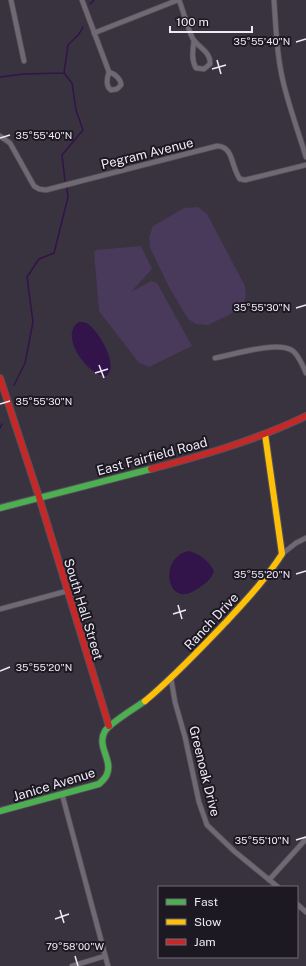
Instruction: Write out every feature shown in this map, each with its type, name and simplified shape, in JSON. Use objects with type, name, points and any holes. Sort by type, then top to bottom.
[{"type":"street","points":[[11,0],[24,61]]},
{"type":"street","points":[[82,0],[109,72]]},
{"type":"street","points":[[94,33],[179,0],[194,40],[206,52],[211,60],[210,64],[204,69],[196,68],[194,65],[192,54],[194,40]]},
{"type":"street","points":[[274,0],[276,44],[282,75],[306,157]]},
{"type":"street","name":"Pegram Avenue","points":[[0,136],[10,143],[34,186],[39,189],[46,190],[217,146],[223,146],[227,149],[236,174],[240,179],[245,180],[306,165]]},
{"type":"street","points":[[215,358],[246,351],[279,347],[292,351],[298,358],[306,373]]},
{"type":"street","name":"South Hall Street","points":[[0,378],[39,498],[109,726]]},
{"type":"street","name":"East Fairfield Road","points":[[0,508],[185,460],[236,445],[288,425],[306,416]]},
{"type":"street","points":[[265,434],[282,554]]},
{"type":"street","points":[[282,554],[296,543],[306,538]]},
{"type":"street","name":"Ranch Drive","points":[[109,726],[153,695],[172,678],[258,587],[282,554]]},
{"type":"street","points":[[0,609],[67,591]]},
{"type":"street","name":"Greenoak Drive","points":[[172,678],[199,802],[207,825],[234,851],[277,886]]},
{"type":"street","name":"Janice Avenue","points":[[0,811],[100,784],[105,779],[108,771],[102,740],[103,732],[109,726]]},
{"type":"street","points":[[62,794],[108,966]]},
{"type":"street","points":[[269,880],[306,839]]},
{"type":"street","points":[[298,905],[306,912]]},
{"type":"street","points":[[72,966],[106,956]]},
{"type":"shaded area","points":[[198,207],[207,214],[245,286],[246,296],[243,305],[229,315],[208,325],[196,324],[188,319],[169,287],[150,248],[149,237],[153,226],[184,208]]},
{"type":"shaded area","points":[[141,246],[152,269],[131,292],[151,281],[157,283],[192,346],[149,367],[139,363],[99,311],[94,252],[96,250]]},
{"type":"shaded area","points":[[79,322],[86,323],[93,328],[106,349],[111,365],[110,371],[106,376],[91,369],[78,354],[72,336],[73,328]]},
{"type":"shaded area","points":[[189,551],[204,558],[214,571],[207,582],[197,589],[186,594],[178,593],[173,588],[170,580],[170,571],[173,562],[179,555]]},
{"type":"waterway","points":[[90,4],[94,0]]},
{"type":"waterway","points":[[0,77],[24,74],[64,73],[68,45],[79,34],[83,27]]},
{"type":"waterway","points":[[64,73],[72,83],[76,110],[83,130],[62,155],[65,181]]},
{"type":"waterway","points":[[14,385],[25,363],[33,322],[27,277],[39,259],[54,253],[68,197],[67,188]]},
{"type":"waterway","points":[[0,428],[2,424]]},
{"type":"traffic: fast","points":[[0,508],[151,469]]},
{"type":"traffic: fast","points":[[0,811],[99,784],[106,777],[108,769],[108,763],[102,742],[105,731],[117,720],[145,701]]},
{"type":"traffic: slow","points":[[145,701],[177,673],[226,622],[263,581],[282,554],[265,434]]},
{"type":"traffic: jam","points":[[0,378],[39,497],[109,726]]},
{"type":"traffic: jam","points":[[151,469],[230,446],[287,425],[306,416]]}]
